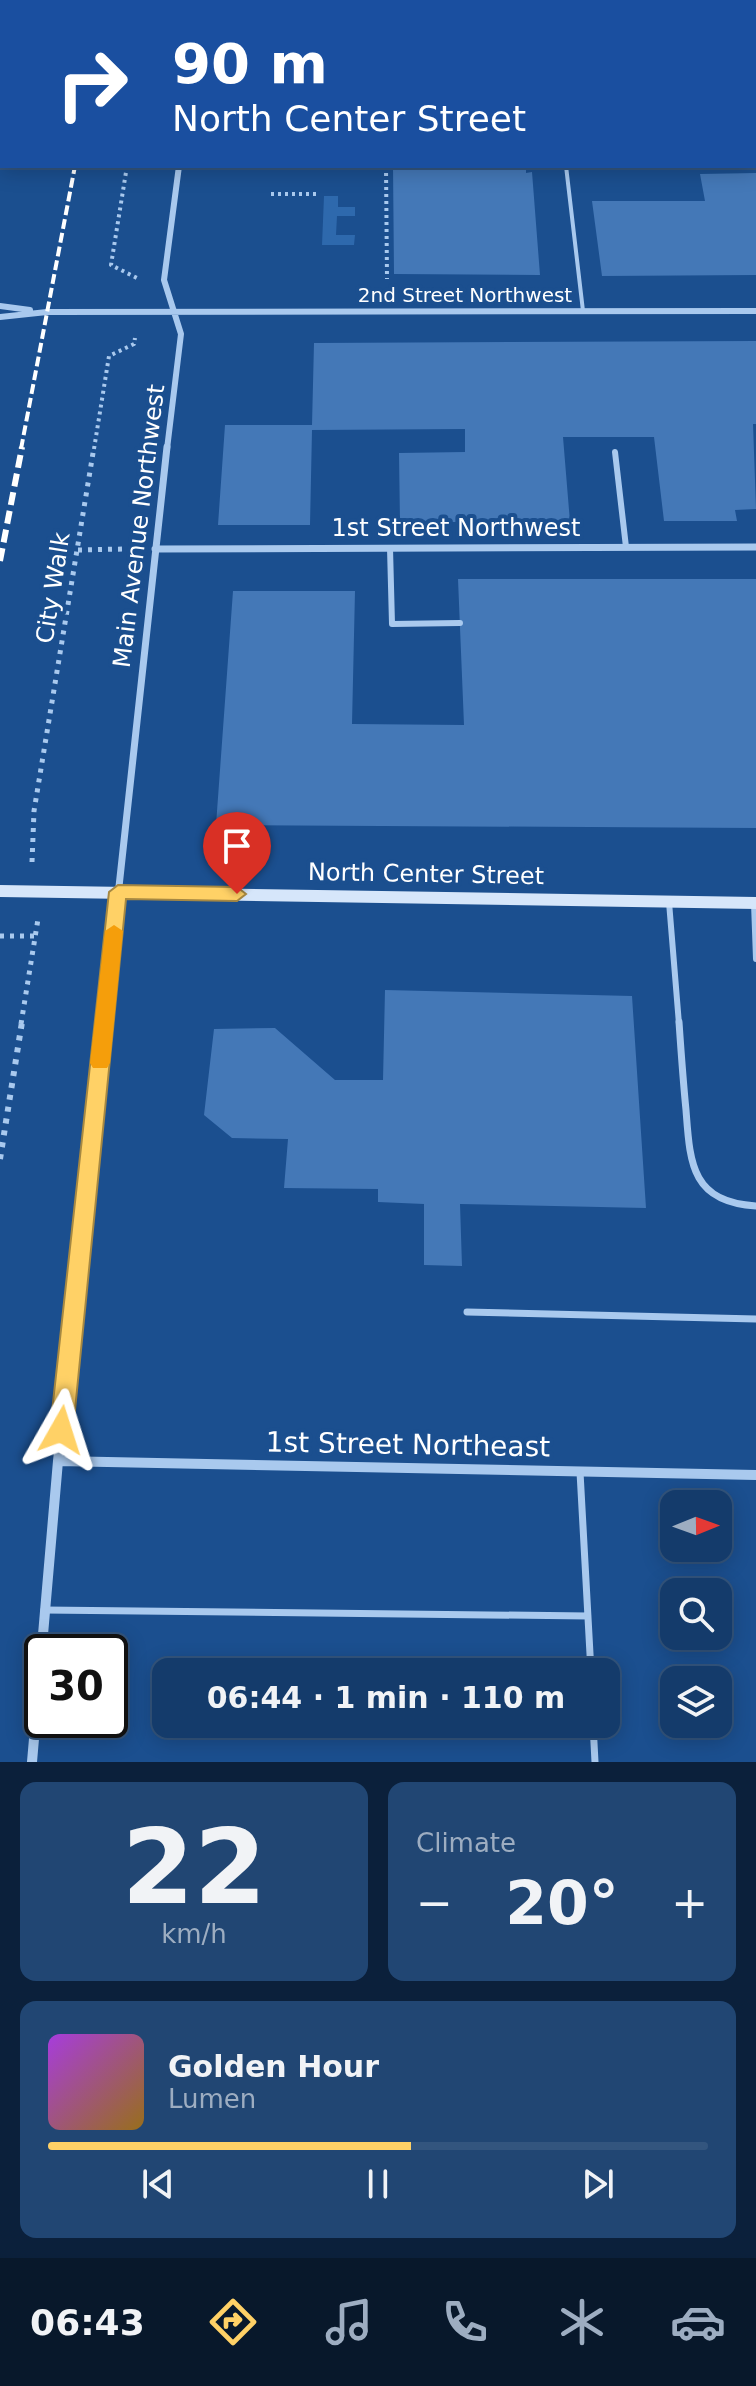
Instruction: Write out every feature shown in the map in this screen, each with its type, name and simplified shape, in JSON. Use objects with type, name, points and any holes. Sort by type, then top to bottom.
[{"type":"street","name":"Main Avenue Northwest","points":[[32,1762],[58,1461],[155,549],[180,343],[164,280],[179,168]]},
{"type":"street","points":[[0,306],[47,312]]},
{"type":"street","name":"2nd Street Northwest","points":[[47,312],[756,311]]},
{"type":"street","points":[[0,317],[47,312]]},
{"type":"street","name":"1st Street Northwest","points":[[155,549],[756,547]]},
{"type":"street","name":"North Center Street","points":[[0,891],[755,903]]},
{"type":"street","name":"1st Street Northeast","points":[[58,1461],[756,1475]]},
{"type":"lane","points":[[566,168],[583,311]]},
{"type":"lane","points":[[615,452],[626,547]]},
{"type":"lane","points":[[390,548],[392,624],[460,623]]},
{"type":"lane","points":[[669,902],[690,1161],[701,1185],[731,1205],[756,1206]]},
{"type":"lane","points":[[755,903],[756,959]]},
{"type":"lane","points":[[467,1312],[756,1319]]},
{"type":"lane","points":[[580,1472],[590,1658]]},
{"type":"lane","points":[[44,1610],[588,1616]]},
{"type":"lane","points":[[594,1738],[595,1762]]},
{"type":"path","points":[[127,168],[111,265],[143,280]]},
{"type":"path","points":[[386,168],[387,279]]},
{"type":"path","points":[[271,194],[320,194]]},
{"type":"path","name":"City Walk","points":[[31,854],[34,811],[109,356],[134,344]]},
{"type":"path","points":[[78,550],[125,549]]},
{"type":"path","points":[[0,1159],[38,925]]},
{"type":"path","points":[[0,936],[36,936]]},
{"type":"shaded area","points":[[324,196],[338,196],[338,207],[355,207],[355,216],[337,216],[336,235],[355,235],[354,245],[322,245]]},
{"type":"building","points":[[393,168],[526,168],[526,173],[532,172],[540,275],[394,274]]},
{"type":"building","points":[[756,173],[756,275],[602,276],[592,201],[705,201],[700,174]]},
{"type":"building","points":[[756,341],[756,424],[753,424],[756,509],[735,510],[737,521],[664,521],[654,437],[563,437],[570,522],[400,522],[399,453],[465,452],[465,429],[312,430],[310,525],[218,525],[225,425],[312,425],[314,343]]},
{"type":"building","points":[[458,579],[756,579],[756,828],[216,825],[233,591],[355,591],[352,724],[464,725]]},
{"type":"building","points":[[385,990],[632,996],[646,1208],[460,1204],[462,1266],[424,1265],[424,1204],[378,1202],[378,1189],[284,1188],[288,1139],[232,1138],[204,1115],[214,1029],[275,1028],[335,1080],[383,1080]]},
{"type":"railway","points":[[21,449],[75,168]]},
{"type":"railway","points":[[0,561],[22,447]]},
{"type":"slow traffic","points":[[100,1063],[114,931]]},
{"type":"route","points":[[61,1430],[118,892],[237,894]]}]
